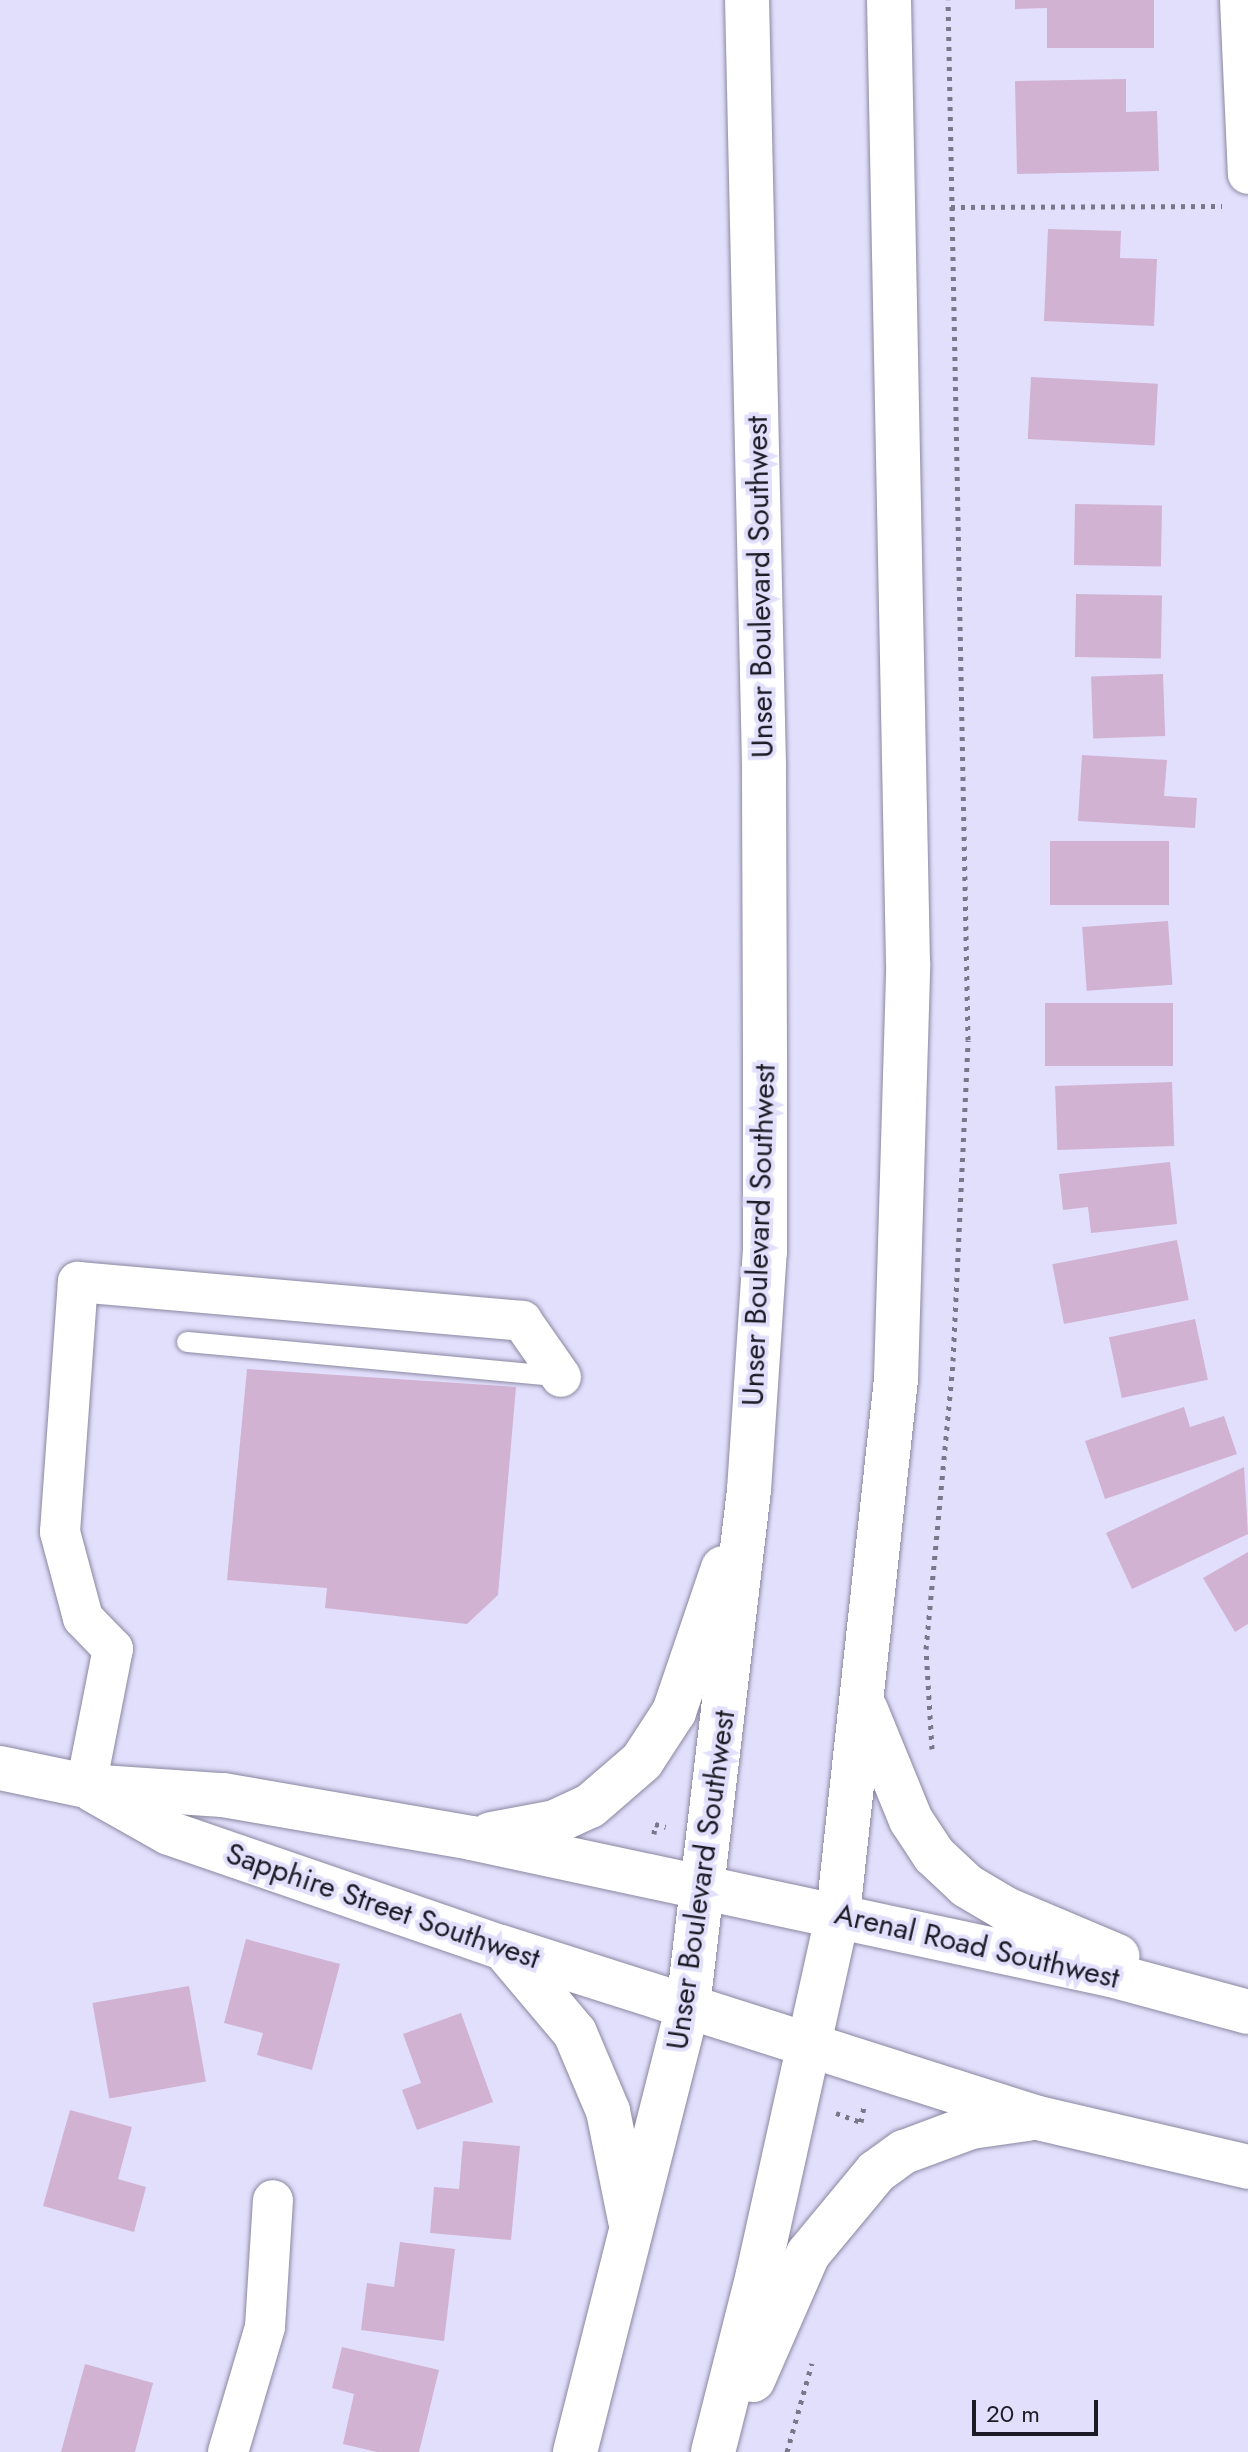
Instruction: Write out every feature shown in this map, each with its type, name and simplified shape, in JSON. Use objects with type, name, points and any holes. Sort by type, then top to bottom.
[{"type":"main road","name":"Unser Boulevard Southwest","points":[[575,2452],[688,2006],[749,1490],[765,1252],[765,1013],[747,0]]},
{"type":"main road","points":[[713,2452],[758,2274],[806,2046],[838,1914],[864,1706],[896,1379],[905,1200],[908,963],[889,0]]},
{"type":"main road","points":[[471,1838],[555,1822],[590,1806],[642,1761],[674,1712],[749,1490]]},
{"type":"main road","points":[[864,1706],[911,1820],[934,1855],[967,1886],[1006,1909],[1248,2012]]},
{"type":"main road","name":"Sapphire Street Southwest","points":[[0,1768],[86,1786],[223,1795],[471,1838],[704,1886]]},
{"type":"main road","name":"Sapphire Street Southwest","points":[[86,1786],[169,1833],[501,1947],[806,2046]]},
{"type":"main road","name":"Arenal Road Southwest","points":[[704,1886],[1111,1975],[1248,2012]]},
{"type":"main road","points":[[501,1947],[575,2033],[608,2111],[632,2229]]},
{"type":"main road","points":[[806,2046],[1038,2118],[1248,2167]]},
{"type":"main road","points":[[722,2452],[808,2254],[843,2205],[904,2152],[971,2127],[1038,2118]]},
{"type":"street","points":[[1240,0],[1242,190]]},
{"type":"street","points":[[86,1786],[113,1649],[83,1618],[60,1532],[78,1282],[522,1321],[561,1377]]},
{"type":"street","points":[[228,2452],[265,2327],[273,2200]]},
{"type":"lane","points":[[187,1342],[561,1377]]},
{"type":"path","points":[[951,207],[1242,190]]},
{"type":"path","points":[[828,2110],[861,2122],[867,2094]]},
{"type":"path","points":[[787,2452],[816,2346]]},
{"type":"building","points":[[1015,0],[1154,0],[1154,48],[1047,48],[1047,8],[1015,9]]},
{"type":"building","points":[[1126,79],[1126,112],[1157,111],[1159,171],[1017,174],[1015,81]]},
{"type":"building","points":[[1048,229],[1121,231],[1120,258],[1157,259],[1154,326],[1044,321]]},
{"type":"building","points":[[1031,377],[1158,384],[1155,446],[1028,439]]},
{"type":"building","points":[[1075,504],[1162,506],[1161,567],[1074,565]]},
{"type":"building","points":[[1076,594],[1162,596],[1161,658],[1075,657]]},
{"type":"building","points":[[1163,674],[1165,736],[1093,738],[1091,677]]},
{"type":"building","points":[[1082,755],[1167,760],[1164,796],[1197,798],[1195,828],[1078,821]]},
{"type":"building","points":[[1050,841],[1169,841],[1169,905],[1050,905]]},
{"type":"building","points":[[1168,921],[1172,985],[1087,991],[1082,927]]},
{"type":"building","points":[[1045,1003],[1173,1003],[1173,1066],[1045,1066]]},
{"type":"building","points":[[1172,1082],[1174,1146],[1057,1150],[1055,1086]]},
{"type":"building","points":[[1170,1162],[1177,1224],[1091,1233],[1088,1207],[1063,1210],[1059,1174]]},
{"type":"building","points":[[1177,1240],[1189,1300],[1064,1324],[1052,1264]]},
{"type":"building","points":[[1195,1319],[1208,1380],[1122,1398],[1109,1337]]},
{"type":"building","points":[[247,1369],[516,1387],[498,1595],[467,1624],[325,1608],[327,1588],[227,1580]]},
{"type":"building","points":[[1184,1407],[1190,1427],[1224,1416],[1237,1454],[1105,1499],[1085,1441]]},
{"type":"building","points":[[1244,1467],[1248,1534],[1132,1589],[1106,1533]]},
{"type":"building","points":[[1248,1552],[1248,1624],[1235,1632],[1203,1578]]},
{"type":"building","points":[[246,1939],[340,1964],[312,2070],[257,2055],[263,2033],[224,2023]]},
{"type":"building","points":[[189,1986],[206,2082],[109,2099],[92,2003]]},
{"type":"building","points":[[461,2013],[493,2102],[417,2130],[402,2090],[421,2083],[403,2034]]},
{"type":"building","points":[[70,2110],[132,2127],[118,2179],[146,2187],[134,2232],[43,2206]]},
{"type":"building","points":[[463,2141],[520,2146],[511,2240],[430,2233],[434,2187],[459,2189]]},
{"type":"building","points":[[400,2242],[455,2249],[444,2341],[361,2330],[367,2283],[394,2287]]},
{"type":"building","points":[[342,2347],[439,2370],[419,2452],[377,2452],[343,2444],[354,2394],[332,2388]]},
{"type":"building","points":[[85,2364],[153,2383],[135,2452],[61,2452]]}]
